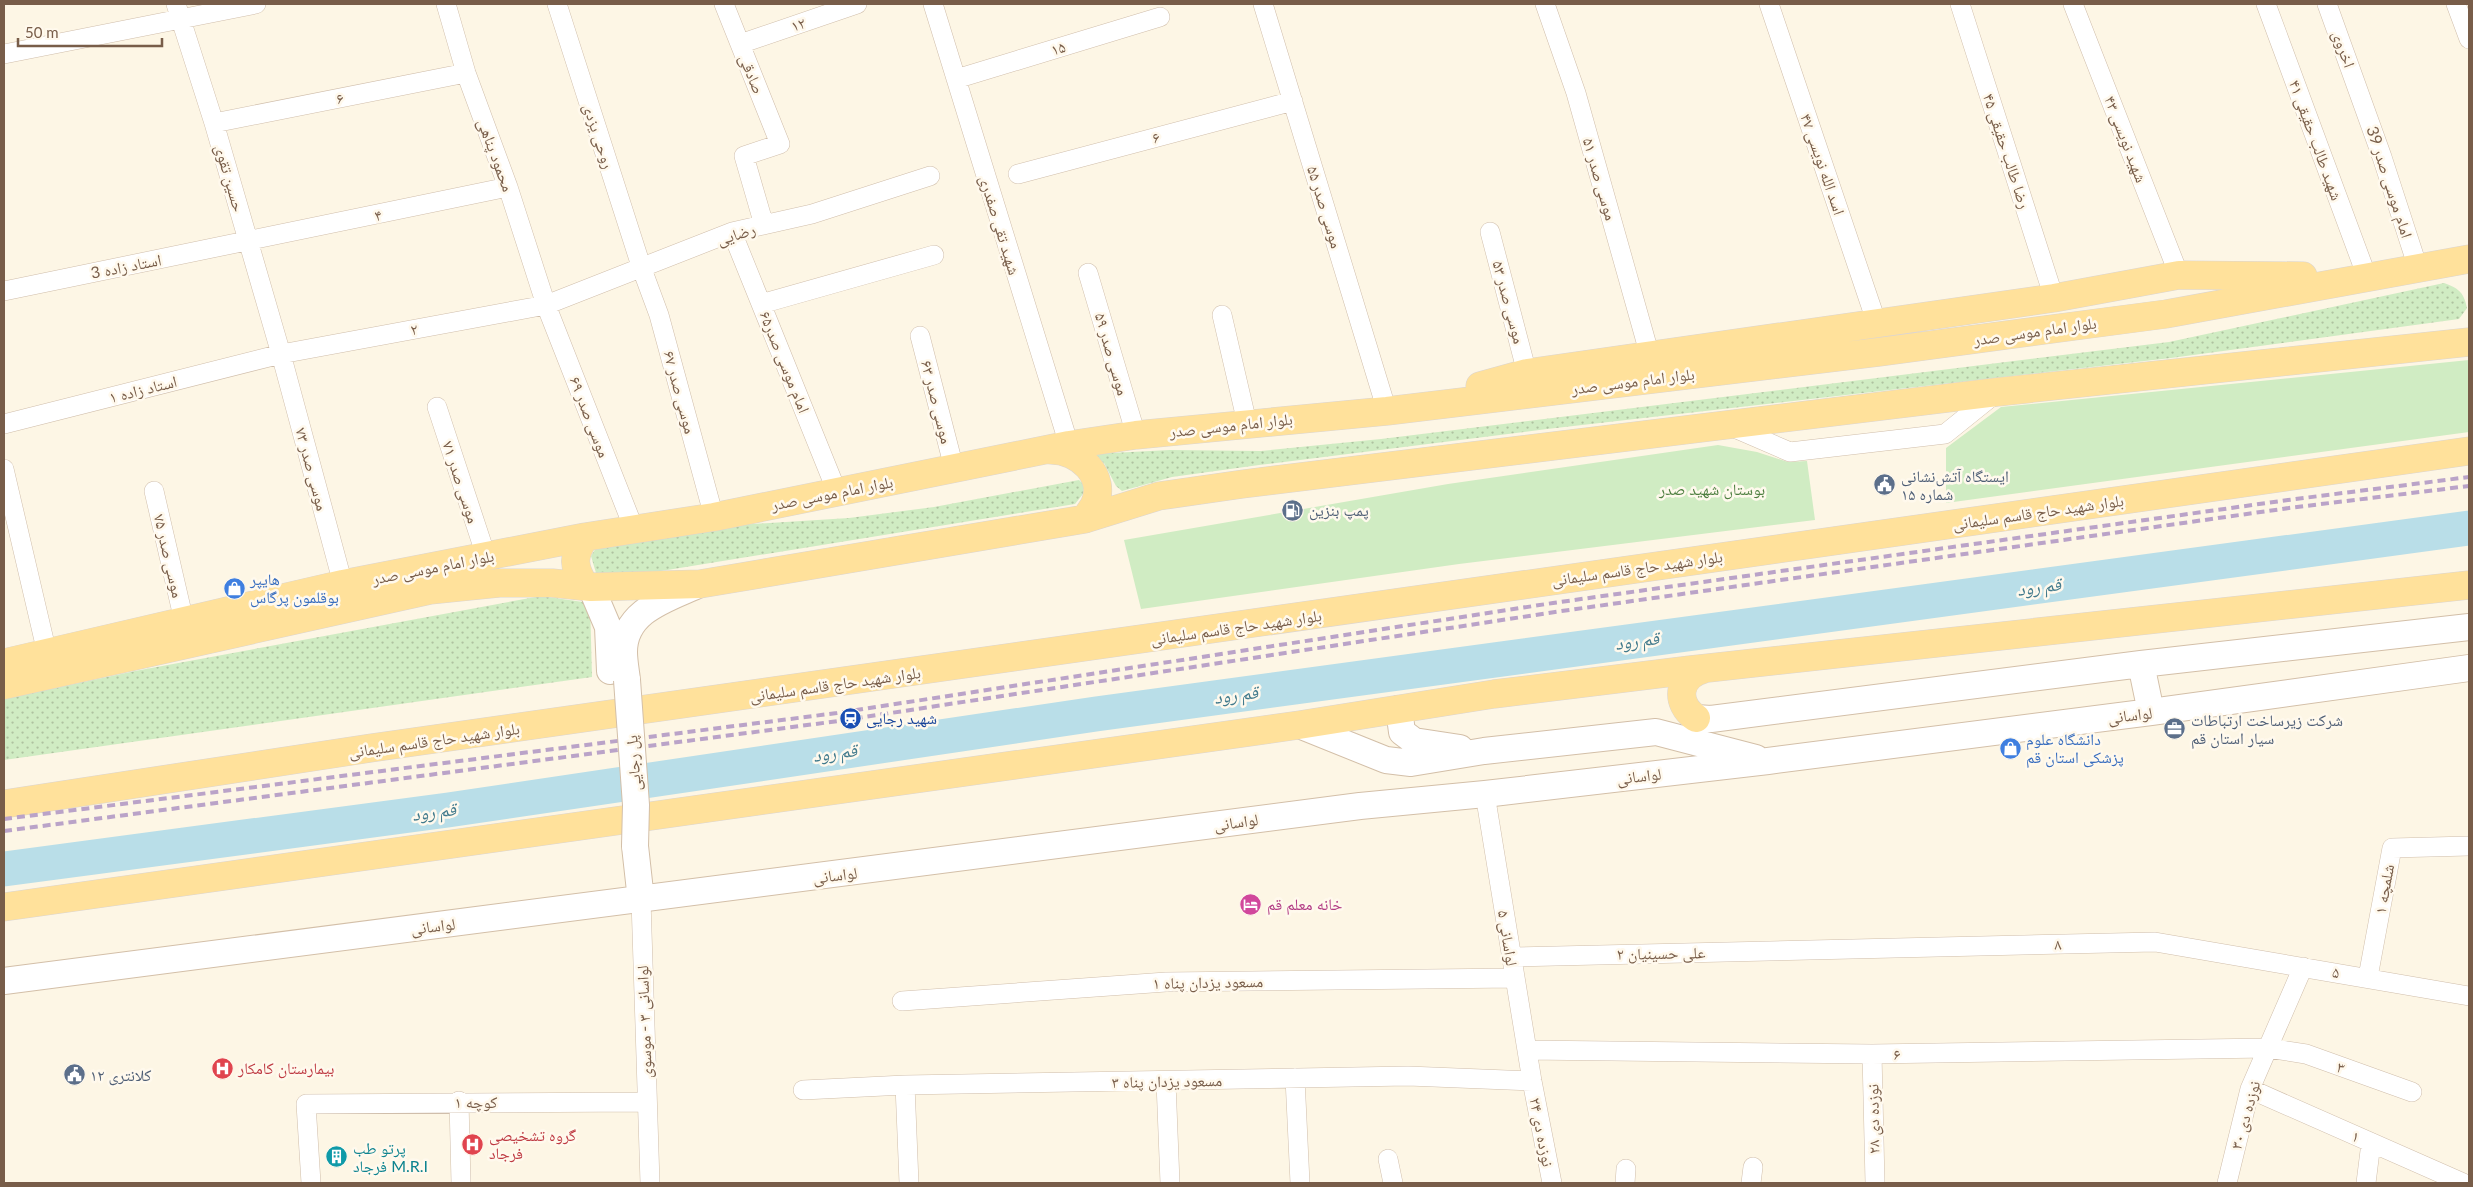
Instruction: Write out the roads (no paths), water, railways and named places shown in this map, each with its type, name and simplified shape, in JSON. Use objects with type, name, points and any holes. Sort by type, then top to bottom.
[{"type":"main road","name":"بلوار امام موسی صدر","points":[[4,663],[343,584],[585,537],[714,517],[954,468],[1136,435],[1387,411],[1870,353],[2166,314],[2469,259]]},
{"type":"main road","points":[[2430,266],[2460,267],[2469,272]]},
{"type":"main road","points":[[1387,411],[1527,373],[2054,298],[2179,275],[2367,277]]},
{"type":"main road","name":"بلوار امام موسی صدر","points":[[4,685],[430,590],[499,583],[552,583],[588,587],[700,584],[1085,519],[1160,496],[1726,424],[1997,392],[2468,342]]},
{"type":"main road","points":[[1058,448],[1080,457],[1092,470],[1097,487],[1096,496],[1094,504],[1085,519]]},
{"type":"main road","name":"بلوار شهید حاج قاسم سلیمانی","points":[[4,804],[371,748],[2469,451]]},
{"type":"main road","points":[[585,537],[577,549],[574,560],[576,572],[588,587],[608,627],[619,682]]},
{"type":"main road","points":[[619,682],[624,652],[633,621],[648,608],[700,584]]},
{"type":"main road","points":[[4,907],[1299,725],[1494,694],[1704,669],[2469,585]]},
{"type":"main road","points":[[1704,669],[1689,675],[1682,688],[1682,703],[1696,718],[1710,719],[2141,664],[2469,627]]},
{"type":"main road","points":[[2141,664],[2151,712]]},
{"type":"main road","name":"لواسانی","points":[[4,981],[1360,806],[1485,794],[1768,761],[2151,712],[2469,668]]},
{"type":"main road","name":"پل رجایی","points":[[619,682],[636,805],[637,858],[641,900]]},
{"type":"main road","points":[[1399,709],[1402,732],[1414,740],[1484,751]]},
{"type":"main road","points":[[1299,725],[1386,760],[1411,763],[1484,751],[1656,732],[1768,761]]},
{"type":"street","points":[[4,54],[178,11],[256,4]]},
{"type":"street","name":"محمود پناهی","points":[[446,4],[466,74],[508,188],[546,305]]},
{"type":"street","name":"روحی یزدی","points":[[557,4],[642,269]]},
{"type":"street","name":"صادقی","points":[[724,4],[780,144],[744,156],[764,225]]},
{"type":"street","name":"۱۲","points":[[740,44],[857,4]]},
{"type":"street","name":"شهید تقی صفدری","points":[[933,4],[956,79],[1058,448]]},
{"type":"street","name":"موسی صدر ۵۵","points":[[1263,4],[1387,411]]},
{"type":"street","name":"موسی صدر ۵۱","points":[[1545,4],[1576,93],[1650,356]]},
{"type":"street","name":"۴۷ اسد الله نویسی","points":[[1769,4],[1877,324]]},
{"type":"street","name":"۴۵ رضا طالب حقیقی","points":[[1960,4],[2054,298]]},
{"type":"street","name":"۴۳ شهید نویسی","points":[[2073,4],[2179,275]]},
{"type":"street","name":"۴۱ شهید طالب حقیقی","points":[[2266,4],[2367,277]]},
{"type":"street","name":"اخروی","points":[[2327,4],[2361,95]]},
{"type":"street","points":[[2456,4],[2469,40]]},
{"type":"street","name":"حسین تقوی","points":[[178,11],[214,123],[281,354]]},
{"type":"street","name":"۱۵","points":[[956,79],[1160,17]]},
{"type":"street","name":"۶","points":[[214,123],[466,74]]},
{"type":"street","name":"امام موسی صدر 39","points":[[2361,95],[2430,266]]},
{"type":"street","name":"۶","points":[[1018,174],[1293,101]]},
{"type":"street","name":"رضایی","points":[[546,305],[642,269],[732,232],[812,214],[930,176]]},
{"type":"street","name":"۴","points":[[249,242],[508,188]]},
{"type":"street","name":"امام موسی صدر۶۵","points":[[732,232],[837,492]]},
{"type":"street","name":"موسی صدر ۵۳","points":[[1490,232],[1527,373]]},
{"type":"street","name":"استاد زاده 3","points":[[4,291],[249,242]]},
{"type":"street","points":[[761,304],[934,255]]},
{"type":"street","name":"موسی صدر ۶۷","points":[[642,269],[659,315],[714,517]]},
{"type":"street","name":"موسی صدر ۵۹","points":[[1088,273],[1136,435]]},
{"type":"street","name":"۲","points":[[281,354],[546,305]]},
{"type":"street","name":"موسی صدر ۶۹","points":[[546,305],[634,529]]},
{"type":"street","points":[[1222,315],[1247,423]]},
{"type":"street","name":"موسی صدر ۶۳","points":[[920,336],[954,468]]},
{"type":"street","name":"استاد زاده ۱","points":[[4,424],[281,354]]},
{"type":"street","name":"موسی صدر ۷۳","points":[[281,354],[343,584]]},
{"type":"street","name":"موسی صدر ۷۱","points":[[437,407],[486,556]]},
{"type":"street","points":[[4,469],[47,653]]},
{"type":"street","name":"موسی صدر ۷۵","points":[[154,491],[184,621]]},
{"type":"street","name":"لواسانی ۵","points":[[1485,794],[1532,1081]]},
{"type":"street","name":"۱ شلمچه","points":[[2368,977],[2392,848],[2469,846]]},
{"type":"street","name":"لواسانی ۳ - موسوی","points":[[641,900],[650,1183]]},
{"type":"street","name":"۸","points":[[1811,950],[2155,942],[2303,967]]},
{"type":"street","name":"۲ علی حسینیان","points":[[1511,957],[1811,950]]},
{"type":"street","name":"۵","points":[[2303,967],[2368,977]]},
{"type":"street","name":"نوزده دی ۳۰","points":[[2227,1183],[2250,1089],[2303,967]]},
{"type":"street","points":[[2368,977],[2469,996]]},
{"type":"street","name":"۱ مسعود یزدان پناه","points":[[902,1001],[1166,982],[1515,978]]},
{"type":"street","name":"۶","points":[[1527,1050],[1872,1054],[2268,1048]]},
{"type":"street","name":"۳","points":[[2268,1048],[2306,1054],[2412,1092]]},
{"type":"street","name":"نوزده دی ۲۸","points":[[1872,1054],[1875,1183]]},
{"type":"street","name":"۳ مسعود یزدان پناه","points":[[803,1090],[905,1085],[1166,1082],[1408,1076],[1532,1081]]},
{"type":"street","points":[[1295,1078],[1300,1183]]},
{"type":"street","name":"نوزده دی ۲۴","points":[[1532,1081],[1552,1183]]},
{"type":"street","points":[[1166,1082],[1170,1183]]},
{"type":"street","points":[[905,1085],[909,1183]]},
{"type":"street","name":"۱","points":[[2250,1089],[2463,1183]]},
{"type":"street","points":[[459,1102],[461,1183]]},
{"type":"street","name":"کوچه ۱","points":[[311,1183],[306,1104],[647,1102]]},
{"type":"street","points":[[2366,1183],[2371,1142]]},
{"type":"street","points":[[1388,1159],[1393,1183]]},
{"type":"waterway","name":"قم رود","points":[[4,869],[448,810],[1096,714],[2469,528]]},
{"type":"railway","points":[[4,819],[837,713],[1553,603],[2288,500],[2469,477]]},
{"type":"railway","points":[[4,831],[838,721],[1555,612],[2289,508],[2469,486]]},
{"type":"place","name":"ایستگاه آتش‌نشانی شماره ۱۵","points":[[1885,485]]},
{"type":"place","name":"پمپ بنزین","points":[[1293,510]]},
{"type":"place","name":"هایپر بوقلمون پرگاس","points":[[234,588]]},
{"type":"place","name":"شهید رجایی","points":[[850,718]]},
{"type":"place","name":"شرکت زیرساخت ارتباطات سیار استان قم","points":[[2175,729]]},
{"type":"place","name":"دانشگاه علوم پزشکی استان قم","points":[[2010,748]]},
{"type":"place","name":"خانه معلم قم","points":[[1251,904]]},
{"type":"place","name":"بیمارستان کامکار","points":[[222,1068]]},
{"type":"place","name":"کلانتری ۱۲","points":[[74,1075]]},
{"type":"place","name":"گروه تشخیصی فرجاد","points":[[473,1144]]},
{"type":"place","name":"پرتو طب فرجاد M.R.I","points":[[337,1157]]},
{"type":"park label","name":"بوستان شهید صدر","points":[[1712,489]]}]
